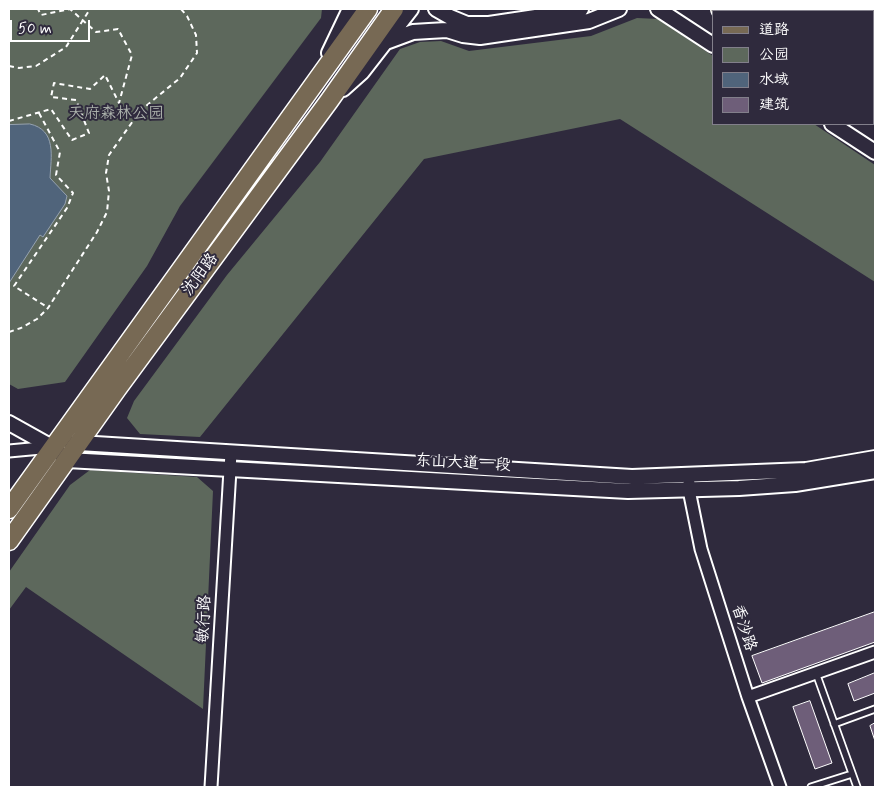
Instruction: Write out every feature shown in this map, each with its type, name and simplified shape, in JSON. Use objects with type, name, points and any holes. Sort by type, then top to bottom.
[{"type":"main road","name":"沈阳路","points":[[9,509],[368,9]]},
{"type":"main road","name":"沈阳路","points":[[9,541],[394,9]]},
{"type":"street","points":[[316,82],[350,9]]},
{"type":"street","points":[[329,101],[362,72],[411,9]]},
{"type":"street","points":[[436,9],[468,24],[489,24],[581,9]]},
{"type":"street","points":[[386,42],[414,32],[447,30],[463,35],[480,37],[589,21],[619,9]]},
{"type":"street","points":[[658,9],[712,44]]},
{"type":"street","points":[[834,125],[875,152]]},
{"type":"street","points":[[9,423],[52,447],[67,460]]},
{"type":"street","name":"东山大道一段","points":[[9,451],[79,443],[632,478],[806,470],[875,458]]},
{"type":"street","name":"敏行路","points":[[211,787],[231,453]]},
{"type":"street","name":"东山大道一段","points":[[67,460],[628,491],[689,490],[795,484],[875,471]]},
{"type":"street","name":"香沙路","points":[[689,475],[689,490],[701,549],[748,697],[780,787]]},
{"type":"street","points":[[748,697],[875,652]]},
{"type":"lane","points":[[816,673],[857,787]]},
{"type":"lane","points":[[834,724],[875,709]]},
{"type":"lane","points":[[812,787],[852,774]]},
{"type":"path","points":[[9,121],[50,109],[72,140],[89,133],[76,100],[51,97],[54,83],[90,89],[106,75],[119,103],[132,55],[118,29],[96,32],[70,9],[41,15],[38,9]]},
{"type":"path","points":[[9,66],[19,68],[36,66],[66,46],[90,9]]},
{"type":"path","points":[[9,332],[37,320],[48,308],[98,232],[107,212],[109,191],[106,173],[109,155],[140,111],[180,78],[197,53],[196,35],[187,16],[180,9]]},
{"type":"path","points":[[38,113],[60,152],[56,175],[73,193],[67,208],[14,286],[48,308]]},
{"type":"green space","name":"天府森林公园","points":[[9,9],[322,9],[321,18],[180,206],[147,266],[65,382],[18,389],[9,384]]},
{"type":"green space","points":[[637,18],[658,19],[712,55],[712,125],[815,125],[875,165],[875,282],[620,119],[424,159],[200,437],[140,434],[127,418],[134,401],[227,275],[320,162],[400,49],[420,42],[441,41],[469,51],[591,36]]},
{"type":"green space","points":[[90,470],[197,477],[213,491],[203,709],[26,587],[9,610],[9,572],[70,485]]},
{"type":"water","points":[[30,124],[39,127],[45,132],[51,153],[50,178],[67,196],[65,204],[43,237],[40,235],[9,283],[9,125]]},
{"type":"building","points":[[875,612],[875,642],[762,683],[752,656]]},
{"type":"building","points":[[875,673],[875,693],[854,701],[848,684]]},
{"type":"building","points":[[810,701],[832,763],[815,769],[793,707]]},
{"type":"building","points":[[875,723],[875,741],[870,726]]}]
